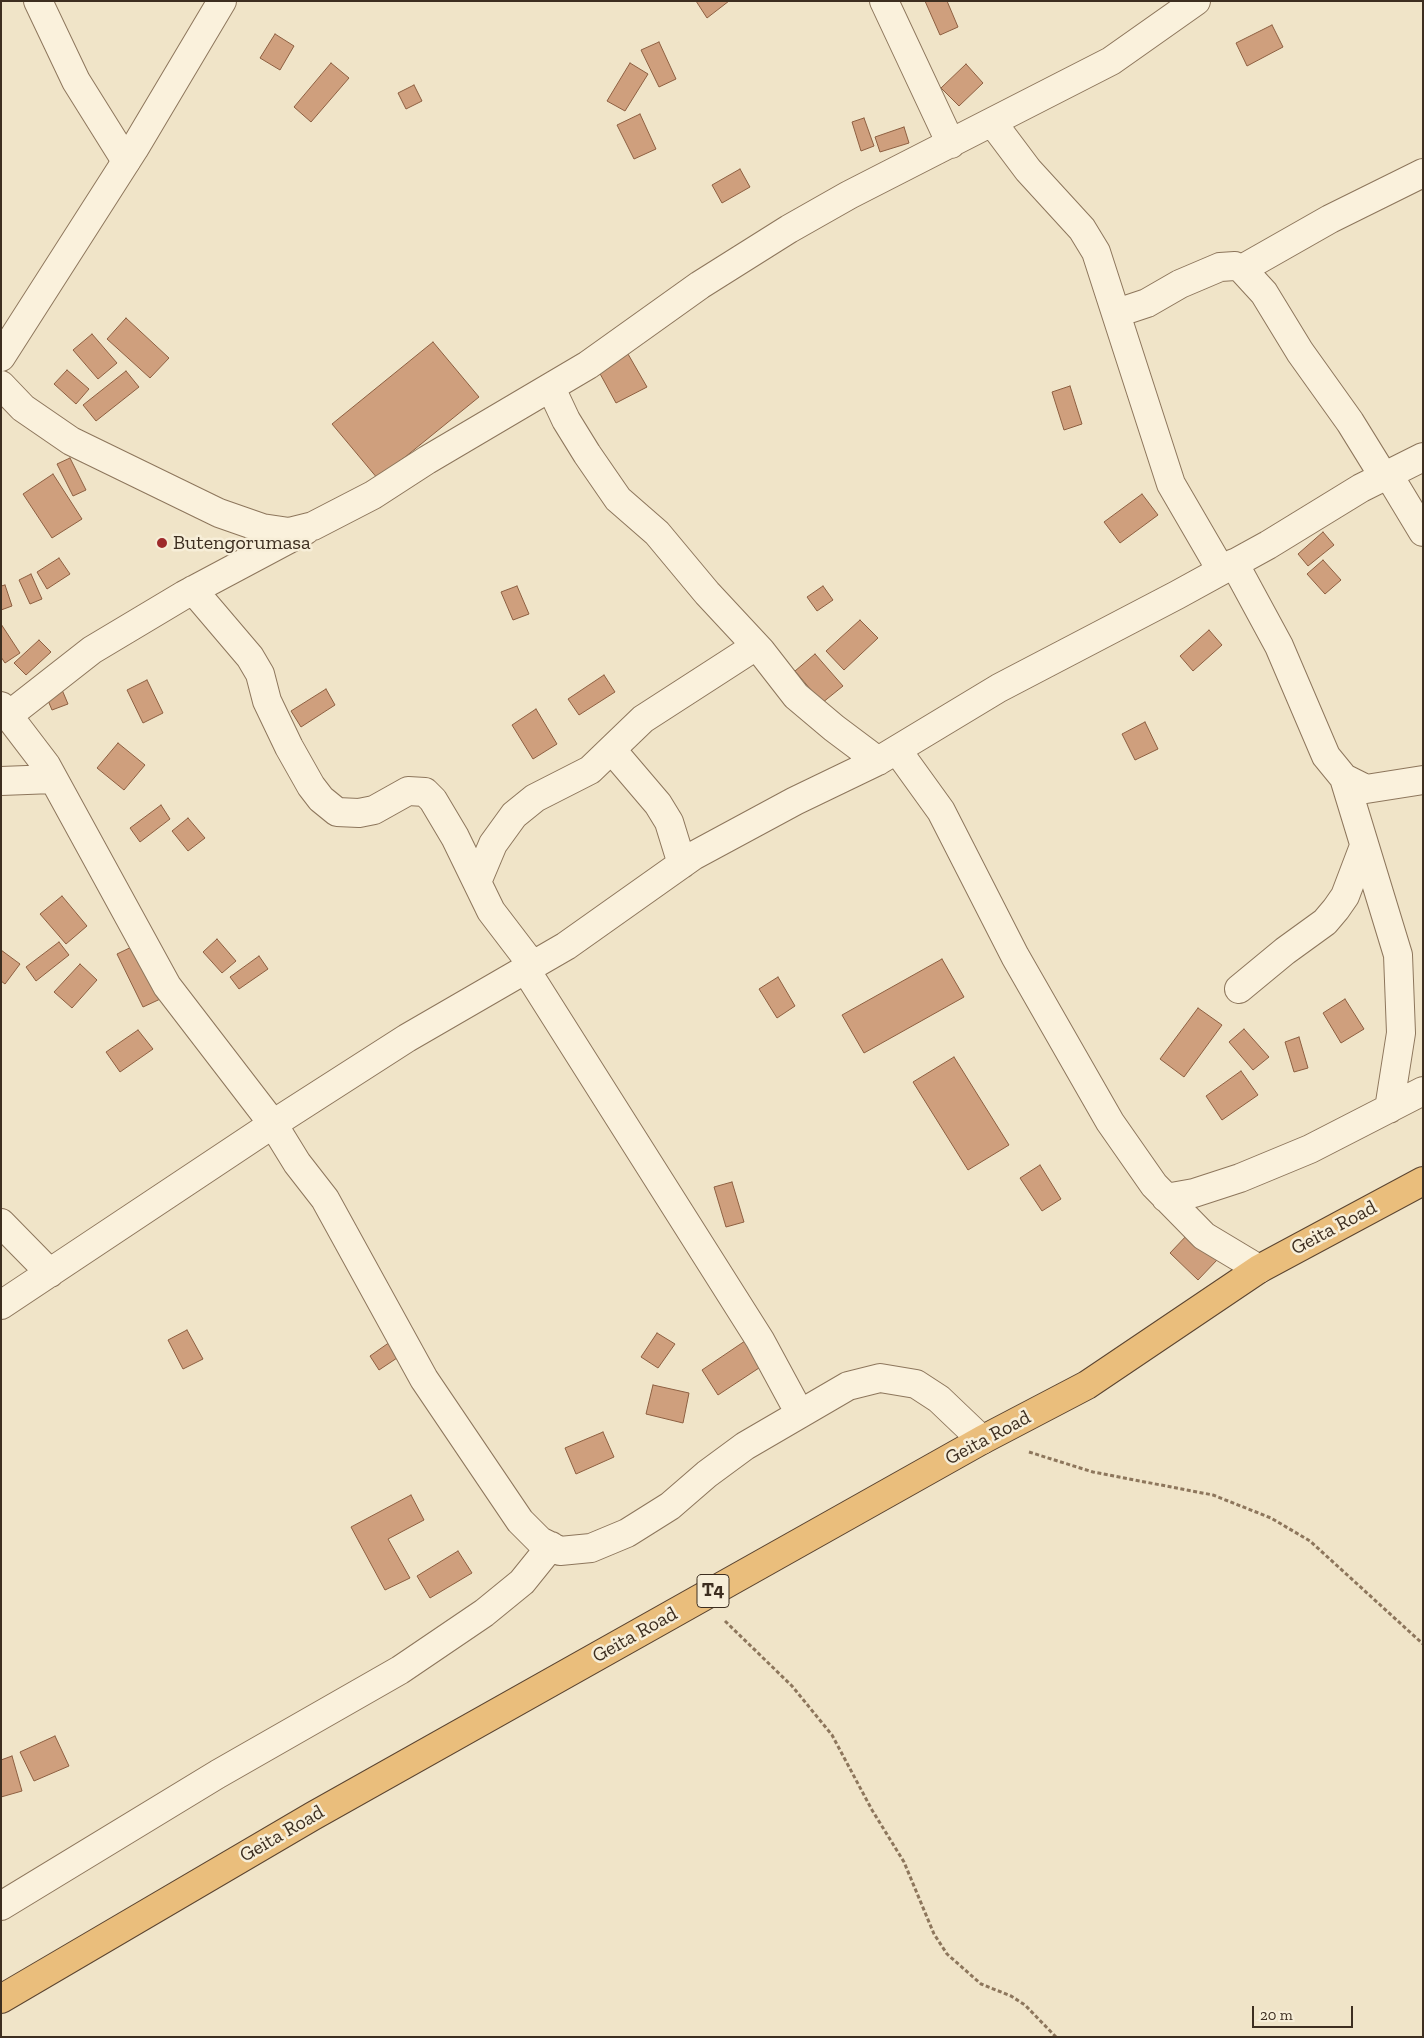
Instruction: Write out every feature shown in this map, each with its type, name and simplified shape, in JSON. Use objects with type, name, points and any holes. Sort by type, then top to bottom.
[{"type":"highway","name":"Geita Road","points":[[1,1999],[312,1816],[988,1437],[1087,1386],[1259,1269],[1423,1181]]},
{"type":"street","points":[[38,1],[76,82],[126,161]]},
{"type":"street","points":[[1,357],[126,161],[222,1]]},
{"type":"street","points":[[884,1],[951,144]]},
{"type":"street","points":[[988,1437],[939,1399],[916,1384],[880,1378],[848,1386],[745,1446],[707,1474],[670,1506],[628,1533],[591,1548],[560,1551],[540,1541],[520,1521],[424,1379],[324,1199],[297,1163],[272,1124],[167,986],[53,779],[5,710],[92,650],[193,590],[373,495],[427,460],[588,366],[700,285],[788,228],[1111,61],[1196,1]]},
{"type":"street","points":[[992,122],[1028,170],[1082,229],[1096,252],[1171,484],[1279,646],[1326,756],[1344,778],[1398,956],[1401,1033],[1389,1109]]},
{"type":"street","points":[[1242,269],[1330,219],[1423,173]]},
{"type":"street","points":[[1117,313],[1147,303],[1180,284],[1220,267],[1235,266],[1242,269],[1264,293],[1305,360],[1350,422],[1423,532]]},
{"type":"street","points":[[1,385],[23,408],[71,441],[219,513],[262,528],[289,532],[313,526]]},
{"type":"street","points":[[551,388],[566,420],[618,499],[658,533],[707,593],[756,646],[796,696],[834,728],[888,756],[941,811],[1015,956],[1110,1122],[1154,1185],[1204,1236],[1259,1269]]},
{"type":"street","points":[[1,1305],[272,1124],[407,1038],[566,946],[682,864],[795,801],[888,756],[999,688],[1227,567],[1360,488],[1423,457]]},
{"type":"street","points":[[193,590],[250,657],[260,674],[268,701],[289,747],[311,786],[321,799],[337,812],[359,813],[374,810],[408,791],[425,792],[438,808],[491,911],[529,968],[760,1340],[800,1414]]},
{"type":"street","points":[[477,882],[493,844],[514,815],[535,798],[590,770],[643,719],[756,646]]},
{"type":"street","points":[[612,750],[658,804],[669,822],[682,864]]},
{"type":"street","points":[[1344,778],[1366,788],[1423,780]]},
{"type":"street","points":[[1,781],[53,779]]},
{"type":"street","points":[[1239,990],[1285,951],[1325,922],[1345,896],[1364,846]]},
{"type":"street","points":[[1166,1198],[1194,1193],[1240,1178],[1310,1149],[1423,1092]]},
{"type":"street","points":[[1,1223],[50,1272]]},
{"type":"street","points":[[1,1906],[218,1774],[400,1670],[484,1613],[522,1582],[551,1546]]},
{"type":"path","points":[[988,1437],[1076,1467],[1213,1496],[1271,1518],[1310,1541],[1423,1644]]},
{"type":"path","points":[[702,1598],[792,1686],[832,1735],[872,1810],[904,1862],[934,1934],[947,1954],[981,1984],[1011,1996],[1025,2005],[1056,2037]]},
{"type":"building","points":[[696,1],[729,1],[707,18]]},
{"type":"building","points":[[925,1],[947,1],[958,27],[940,35]]},
{"type":"building","points":[[1272,25],[1283,47],[1247,66],[1236,43]]},
{"type":"building","points":[[275,34],[294,46],[280,70],[260,58]]},
{"type":"building","points":[[659,42],[676,79],[659,87],[641,50]]},
{"type":"building","points":[[331,63],[349,78],[311,122],[294,107]]},
{"type":"building","points":[[630,63],[648,74],[625,111],[607,101]]},
{"type":"building","points":[[966,64],[983,83],[959,106],[941,88]]},
{"type":"building","points":[[414,85],[422,101],[406,109],[398,93]]},
{"type":"building","points":[[640,114],[656,149],[634,159],[617,125]]},
{"type":"building","points":[[864,118],[874,146],[861,151],[852,122]]},
{"type":"building","points":[[904,127],[909,143],[880,152],[875,137]]},
{"type":"building","points":[[740,169],[750,187],[722,203],[712,185]]},
{"type":"building","points":[[126,318],[169,358],[150,378],[107,339]]},
{"type":"building","points":[[92,334],[117,363],[98,379],[73,350]]},
{"type":"building","points":[[433,342],[479,397],[378,479],[332,424]]},
{"type":"building","points":[[628,354],[647,387],[616,403],[598,370]]},
{"type":"building","points":[[67,370],[89,389],[76,404],[54,384]]},
{"type":"building","points":[[126,371],[139,387],[96,421],[83,405]]},
{"type":"building","points":[[1070,386],[1082,424],[1064,430],[1052,392]]},
{"type":"building","points":[[70,458],[86,490],[73,496],[57,464]]},
{"type":"building","points":[[53,474],[82,519],[52,538],[23,494]]},
{"type":"building","points":[[1142,494],[1158,515],[1120,543],[1104,522]]},
{"type":"building","points":[[1323,532],[1334,545],[1308,566],[1298,554]]},
{"type":"building","points":[[59,558],[70,574],[47,589],[37,572]]},
{"type":"building","points":[[1323,560],[1341,580],[1325,594],[1307,574]]},
{"type":"building","points":[[31,574],[42,599],[30,604],[19,580]]},
{"type":"building","points":[[5,585],[12,606],[1,610],[1,586]]},
{"type":"building","points":[[517,586],[529,614],[513,620],[501,592]]},
{"type":"building","points":[[823,586],[833,600],[817,611],[807,597]]},
{"type":"building","points":[[860,620],[878,638],[844,670],[826,651]]},
{"type":"building","points":[[1,624],[20,653],[5,663],[1,657]]},
{"type":"building","points":[[1209,630],[1222,645],[1193,671],[1180,656]]},
{"type":"building","points":[[39,640],[51,652],[26,675],[14,663]]},
{"type":"building","points":[[815,654],[843,686],[822,703],[795,671]]},
{"type":"building","points":[[604,675],[615,692],[579,715],[568,699]]},
{"type":"building","points":[[147,680],[163,713],[143,723],[127,690]]},
{"type":"building","points":[[60,685],[68,704],[52,710],[44,691]]},
{"type":"building","points":[[326,689],[335,705],[301,727],[291,711]]},
{"type":"building","points":[[536,709],[557,744],[533,759],[512,725]]},
{"type":"building","points":[[1145,722],[1158,749],[1135,760],[1122,734]]},
{"type":"building","points":[[118,743],[145,765],[124,790],[97,768]]},
{"type":"building","points":[[161,805],[170,819],[140,842],[130,828]]},
{"type":"building","points":[[188,818],[205,838],[188,851],[172,831]]},
{"type":"building","points":[[62,896],[87,926],[66,944],[40,914]]},
{"type":"building","points":[[217,939],[236,961],[222,973],[203,952]]},
{"type":"building","points":[[59,942],[69,955],[36,981],[26,967]]},
{"type":"building","points":[[142,942],[169,995],[143,1007],[117,954]]},
{"type":"building","points":[[1,950],[20,964],[5,984],[1,981]]},
{"type":"building","points":[[259,956],[268,969],[239,989],[230,977]]},
{"type":"building","points":[[942,959],[964,997],[864,1053],[842,1015]]},
{"type":"building","points":[[80,964],[97,980],[72,1008],[54,992]]},
{"type":"building","points":[[778,977],[795,1006],[777,1018],[759,989]]},
{"type":"building","points":[[1345,999],[1364,1029],[1341,1043],[1323,1013]]},
{"type":"building","points":[[1198,1008],[1222,1025],[1184,1077],[1160,1059]]},
{"type":"building","points":[[1244,1029],[1269,1057],[1253,1070],[1229,1042]]},
{"type":"building","points":[[138,1030],[153,1049],[120,1072],[106,1052]]},
{"type":"building","points":[[1299,1037],[1308,1068],[1294,1072],[1285,1042]]},
{"type":"building","points":[[954,1057],[1009,1145],[968,1170],[913,1082]]},
{"type":"building","points":[[1241,1071],[1258,1095],[1222,1120],[1206,1096]]},
{"type":"building","points":[[1040,1165],[1061,1199],[1042,1211],[1020,1178]]},
{"type":"building","points":[[732,1182],[744,1222],[726,1227],[714,1187]]},
{"type":"building","points":[[1189,1233],[1217,1260],[1198,1280],[1170,1253]]},
{"type":"building","points":[[187,1330],[203,1359],[183,1369],[168,1340]]},
{"type":"building","points":[[657,1333],[675,1344],[658,1368],[641,1357]]},
{"type":"building","points":[[745,1341],[762,1366],[718,1395],[702,1370]]},
{"type":"building","points":[[390,1342],[400,1356],[379,1370],[370,1356]]},
{"type":"building","points":[[653,1385],[689,1393],[683,1423],[646,1414]]},
{"type":"building","points":[[603,1432],[614,1457],[576,1474],[565,1448]]},
{"type":"building","points":[[411,1495],[424,1520],[388,1539],[410,1578],[385,1590],[351,1527]]},
{"type":"building","points":[[458,1551],[472,1573],[430,1598],[417,1576]]},
{"type":"building","points":[[55,1736],[69,1766],[34,1781],[20,1752]]},
{"type":"building","points":[[12,1756],[22,1791],[1,1797],[1,1760]]},
{"type":"place","name":"Butengorumasa","points":[[162,543]]}]
